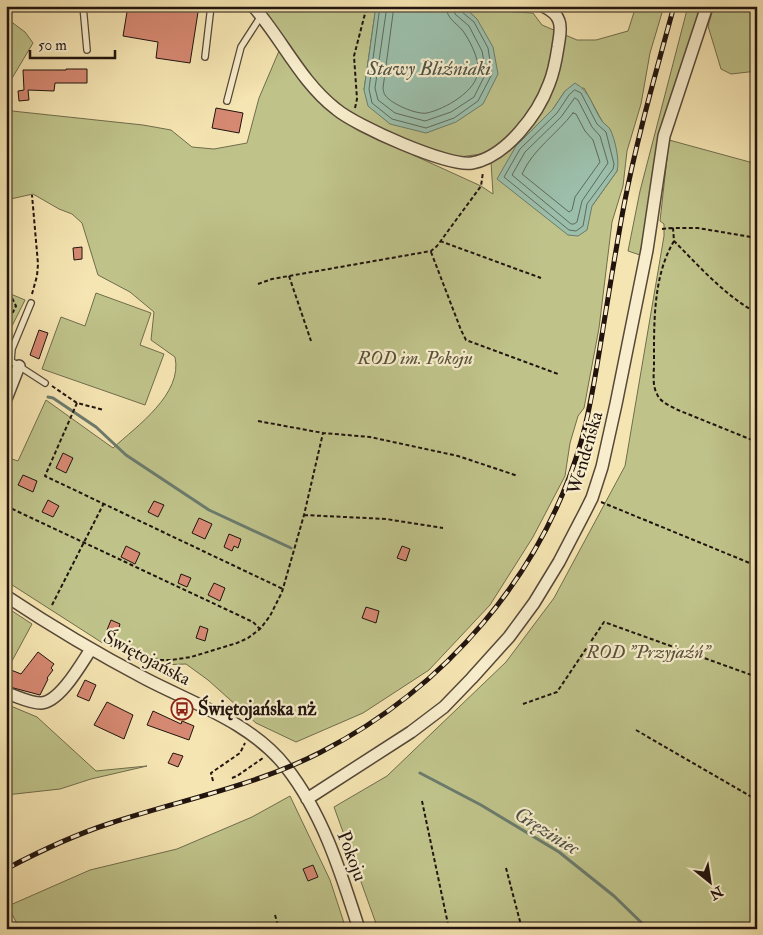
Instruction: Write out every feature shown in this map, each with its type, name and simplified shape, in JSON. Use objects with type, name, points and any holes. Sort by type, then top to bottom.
[{"type":"street","points":[[253,6],[313,85],[336,109],[379,134],[454,162],[472,163],[484,159],[514,138],[544,96],[556,59],[560,22],[556,15],[543,6]]},
{"type":"street","name":"Wendeńska","points":[[307,799],[411,732],[444,707],[472,678],[509,637],[534,604],[559,562],[592,498],[607,448],[647,250],[664,136],[707,6]]},
{"type":"street","points":[[6,399],[19,366]]},
{"type":"street","name":"Świętojańska","points":[[6,596],[91,649],[251,734],[271,750],[285,765],[307,799]]},
{"type":"street","points":[[6,693],[35,702],[44,703],[51,700],[70,680],[91,649]]},
{"type":"street","name":"Pokoju","points":[[307,799],[332,850],[359,929]]},
{"type":"lane","points":[[82,6],[87,50]]},
{"type":"lane","points":[[205,57],[211,6]]},
{"type":"lane","points":[[227,101],[241,47],[261,16]]},
{"type":"lane","points":[[31,303],[11,353],[11,361],[45,383]]},
{"type":"path","points":[[352,120],[357,98],[354,56],[367,6]]},
{"type":"path","points":[[258,284],[289,276],[431,251],[440,242],[481,186]]},
{"type":"path","points":[[31,303],[38,264],[32,195]]},
{"type":"path","points":[[757,238],[698,228],[673,228],[674,241],[667,253],[657,294],[654,336],[654,386],[657,395],[666,404],[678,410],[757,442]]},
{"type":"path","points":[[674,241],[731,295],[744,306],[757,313]]},
{"type":"path","points":[[440,242],[541,278]]},
{"type":"path","points":[[431,251],[466,340],[558,374]]},
{"type":"path","points":[[289,276],[311,341]]},
{"type":"path","points":[[6,296],[12,298],[16,306],[14,312],[6,315]]},
{"type":"path","points":[[45,383],[78,403],[104,410]]},
{"type":"path","points":[[78,403],[45,476],[283,589]]},
{"type":"path","points":[[258,421],[323,433],[370,438],[429,450],[478,462],[518,476]]},
{"type":"path","points":[[101,642],[147,657],[171,660],[192,657],[237,642],[248,638],[260,629],[270,616],[283,589],[304,515],[323,433]]},
{"type":"path","points":[[592,498],[757,566]]},
{"type":"path","points":[[52,605],[104,503]]},
{"type":"path","points":[[6,506],[252,622],[260,629]]},
{"type":"path","points":[[304,515],[386,518],[443,528]]},
{"type":"path","points":[[523,704],[558,692],[604,622],[757,677]]},
{"type":"path","points":[[636,730],[757,800]]},
{"type":"path","points":[[213,781],[211,773],[240,753],[246,741]]},
{"type":"path","points":[[232,778],[266,756]]},
{"type":"path","points":[[422,801],[449,929]]},
{"type":"path","points":[[506,868],[522,929]]},
{"type":"path","points":[[275,915],[280,929]]},
{"type":"path","points":[[6,919],[14,929]]},
{"type":"green space","name":"ROD im. Pokoju","points":[[257,6],[376,6],[364,90],[477,19],[463,6],[500,6],[513,12],[533,13],[542,25],[577,40],[596,40],[628,31],[636,6],[664,6],[650,53],[641,104],[627,151],[623,186],[612,222],[599,328],[584,408],[578,416],[570,443],[565,476],[533,537],[490,605],[429,670],[363,713],[296,742],[256,723],[208,680],[186,664],[158,665],[101,642],[6,581],[6,457],[18,461],[46,400],[113,448],[156,408],[172,384],[176,371],[175,357],[151,340],[154,312],[130,292],[98,275],[82,223],[72,214],[33,194],[6,200],[6,18],[25,32],[33,43],[8,85],[12,111],[143,125],[171,130],[192,147],[214,149],[247,143],[259,98],[279,51]],"holes":[[[584,88],[602,121],[610,130],[617,171],[592,206],[516,146],[553,109],[565,91]],[[481,154],[491,162],[493,194],[481,186],[413,155],[460,157]]]},
{"type":"green space","points":[[688,6],[702,6],[661,134],[640,255],[628,251],[640,191]]},
{"type":"green space","points":[[714,6],[757,6],[757,71],[731,74],[721,69],[708,26]]},
{"type":"green space","name":"ROD \"Przyjaźń\"","points":[[669,140],[757,164],[757,929],[378,929],[334,807],[387,776],[506,662],[554,598],[625,466],[664,236],[664,224],[660,221]]},
{"type":"green space","points":[[6,292],[25,300],[6,338]]},
{"type":"green space","points":[[96,293],[151,313],[140,345],[164,354],[145,405],[42,369],[61,317],[85,326]]},
{"type":"green space","points":[[6,607],[32,624],[6,672]]},
{"type":"green space","points":[[6,704],[37,717],[96,771],[147,766],[91,779],[60,789],[6,795]]},
{"type":"green space","points":[[290,796],[330,880],[346,929],[15,929],[18,926],[8,906],[90,870],[177,849],[252,817]]},
{"type":"water","name":"Stawy Bliźniaki","points":[[376,6],[463,6],[477,19],[493,47],[498,74],[483,104],[456,122],[426,133],[390,124],[368,106],[364,90]]},
{"type":"water","points":[[575,83],[585,91],[602,121],[610,129],[618,162],[617,171],[592,206],[587,230],[578,236],[568,235],[497,179],[516,146],[553,109],[565,91]]},
{"type":"building","points":[[128,6],[199,6],[190,63],[156,58],[158,42],[123,36]]},
{"type":"building","points":[[87,69],[87,83],[55,83],[54,91],[28,90],[29,100],[19,101],[18,91],[24,90],[23,70]]},
{"type":"building","points":[[216,108],[243,113],[239,133],[212,128]]},
{"type":"building","points":[[82,247],[82,259],[74,260],[73,248]]},
{"type":"building","points":[[39,330],[48,333],[39,359],[30,355]]},
{"type":"building","points":[[63,453],[73,458],[66,473],[56,468]]},
{"type":"building","points":[[23,475],[37,481],[33,492],[18,485]]},
{"type":"building","points":[[48,500],[59,506],[53,517],[42,512]]},
{"type":"building","points":[[154,501],[164,505],[158,517],[148,512]]},
{"type":"building","points":[[199,518],[212,524],[205,539],[192,533]]},
{"type":"building","points":[[229,534],[241,539],[238,548],[234,546],[232,551],[224,547]]},
{"type":"building","points":[[126,546],[140,553],[135,564],[121,557]]},
{"type":"building","points":[[402,546],[410,549],[406,561],[397,558]]},
{"type":"building","points":[[181,574],[191,578],[187,587],[178,583]]},
{"type":"building","points":[[214,583],[225,588],[220,601],[208,595]]},
{"type":"building","points":[[366,607],[379,611],[376,623],[362,618]]},
{"type":"building","points":[[111,620],[120,624],[117,634],[107,630]]},
{"type":"building","points":[[200,626],[208,629],[205,641],[196,638]]},
{"type":"building","points":[[38,652],[54,664],[51,668],[53,670],[47,678],[40,695],[6,686],[6,680],[11,670],[21,674]]},
{"type":"building","points":[[85,680],[96,685],[89,701],[77,696]]},
{"type":"building","points":[[107,702],[133,715],[124,739],[94,725]]},
{"type":"building","points":[[153,711],[181,724],[182,721],[194,726],[189,740],[147,725]]},
{"type":"building","points":[[173,753],[183,756],[178,767],[168,763]]},
{"type":"building","points":[[313,865],[318,877],[308,881],[303,869]]},
{"type":"waterway","points":[[48,397],[53,398],[96,427],[126,455],[209,510],[291,548]]},
{"type":"waterway","name":"Gręziniec","points":[[420,773],[481,805],[559,852],[614,896],[648,929]]},
{"type":"railway","points":[[6,869],[57,844],[97,828],[218,792],[296,764],[321,752],[366,726],[408,695],[447,661],[483,623],[514,582],[541,538],[564,491],[581,442],[593,389],[629,180],[674,6]]},
{"type":"place","name":"Świętojańska nż","points":[[182,709]]}]
